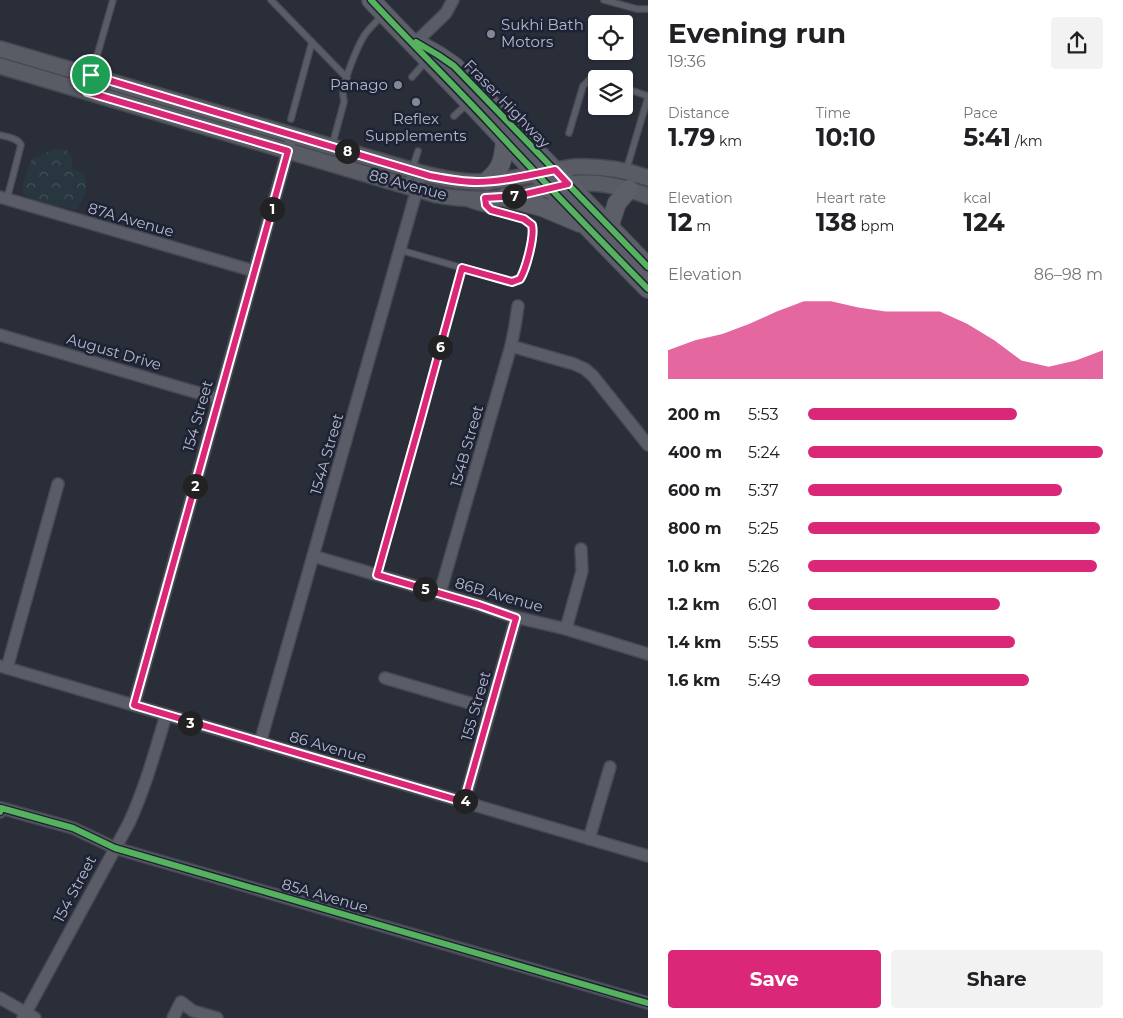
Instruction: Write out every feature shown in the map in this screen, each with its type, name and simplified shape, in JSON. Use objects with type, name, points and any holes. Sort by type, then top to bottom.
[{"type":"main road","name":"Fraser Highway","points":[[377,5],[549,188],[648,289]]},
{"type":"main road","name":"Fraser Highway","points":[[409,38],[454,66],[648,267]]},
{"type":"main road","name":"88 Avenue","points":[[0,49],[416,172],[458,181],[487,197]]},
{"type":"main road","name":"88 Avenue","points":[[0,66],[437,195],[458,198],[505,197],[568,184],[582,183],[629,189],[648,196]]},
{"type":"main road","points":[[487,197],[502,163],[505,141]]},
{"type":"main road","name":"88 Avenue","points":[[487,197],[536,174],[555,170],[599,167],[648,178]]},
{"type":"main road","points":[[610,227],[616,203],[629,189]]},
{"type":"main road","points":[[505,197],[542,207],[585,225]]},
{"type":"street","points":[[409,38],[442,16],[453,0]]},
{"type":"street","name":"154 Street","points":[[134,705],[292,135]]},
{"type":"street","name":"154A Street","points":[[260,743],[400,250],[416,172]]},
{"type":"street","name":"87A Avenue","points":[[4,198],[254,271]]},
{"type":"street","name":"154B Street","points":[[440,593],[511,346],[518,306]]},
{"type":"street","name":"August Drive","points":[[0,335],[219,399]]},
{"type":"street","points":[[511,346],[585,368],[648,445]]},
{"type":"street","points":[[4,667],[58,484]]},
{"type":"street","points":[[566,629],[582,571],[581,548]]},
{"type":"street","name":"86B Avenue","points":[[313,556],[440,593],[516,618],[566,629],[648,654]]},
{"type":"street","name":"155 Street","points":[[464,802],[516,618]]},
{"type":"street","name":"86 Avenue","points":[[4,667],[648,856]]},
{"type":"street","points":[[385,678],[490,709]]},
{"type":"street","name":"154 Street","points":[[28,1016],[138,803],[166,715]]},
{"type":"street","points":[[589,839],[610,767]]},
{"type":"street","name":"85A Avenue","points":[[0,812],[1,808],[57,823],[88,834],[114,848],[648,1002]]},
{"type":"street","points":[[0,998],[28,1016]]},
{"type":"street","points":[[173,1018],[181,1002],[193,1011],[217,1018]]},
{"type":"lane","points":[[87,92],[112,0]]},
{"type":"lane","points":[[271,0],[347,78]]},
{"type":"lane","points":[[604,0],[637,9],[648,9]]},
{"type":"lane","points":[[332,146],[344,102],[343,95],[347,78],[358,48],[372,25],[377,5]]},
{"type":"lane","points":[[291,119],[312,42]]},
{"type":"lane","points":[[412,77],[427,60]]},
{"type":"lane","points":[[569,133],[583,86],[588,81]]},
{"type":"lane","points":[[626,172],[648,96],[633,91]]},
{"type":"lane","points":[[454,116],[468,102]]},
{"type":"lane","points":[[0,135],[18,140],[21,146],[4,198]]},
{"type":"lane","points":[[416,172],[418,152]]},
{"type":"lane","points":[[400,250],[508,281],[520,279],[533,238],[532,225],[487,197]]},
{"type":"lane","points":[[377,575],[462,268]]},
{"type":"green space","points":[[57,148],[68,151],[72,159],[72,168],[84,174],[85,194],[76,210],[37,201],[23,194],[24,181],[32,159]]},
{"type":"cycle path","points":[[371,0],[648,289]]},
{"type":"cycle path","points":[[416,42],[454,66],[648,267]]},
{"type":"cycle path","points":[[0,812],[1,808],[73,828],[115,848],[648,1003]]},
{"type":"place","name":"Sukhi Bath Motors","points":[[491,34]]},
{"type":"place","name":"Panago","points":[[398,85]]},
{"type":"place","name":"Reflex Supplements","points":[[416,102]]},
{"type":"route","points":[[91,75],[430,176],[476,182],[504,180],[555,170],[568,184],[517,196],[485,198],[486,205],[491,210],[524,219],[532,225],[533,238],[524,270],[520,279],[512,282],[462,268],[377,575],[516,618],[464,802],[134,705],[288,151],[87,92],[91,75]]}]
